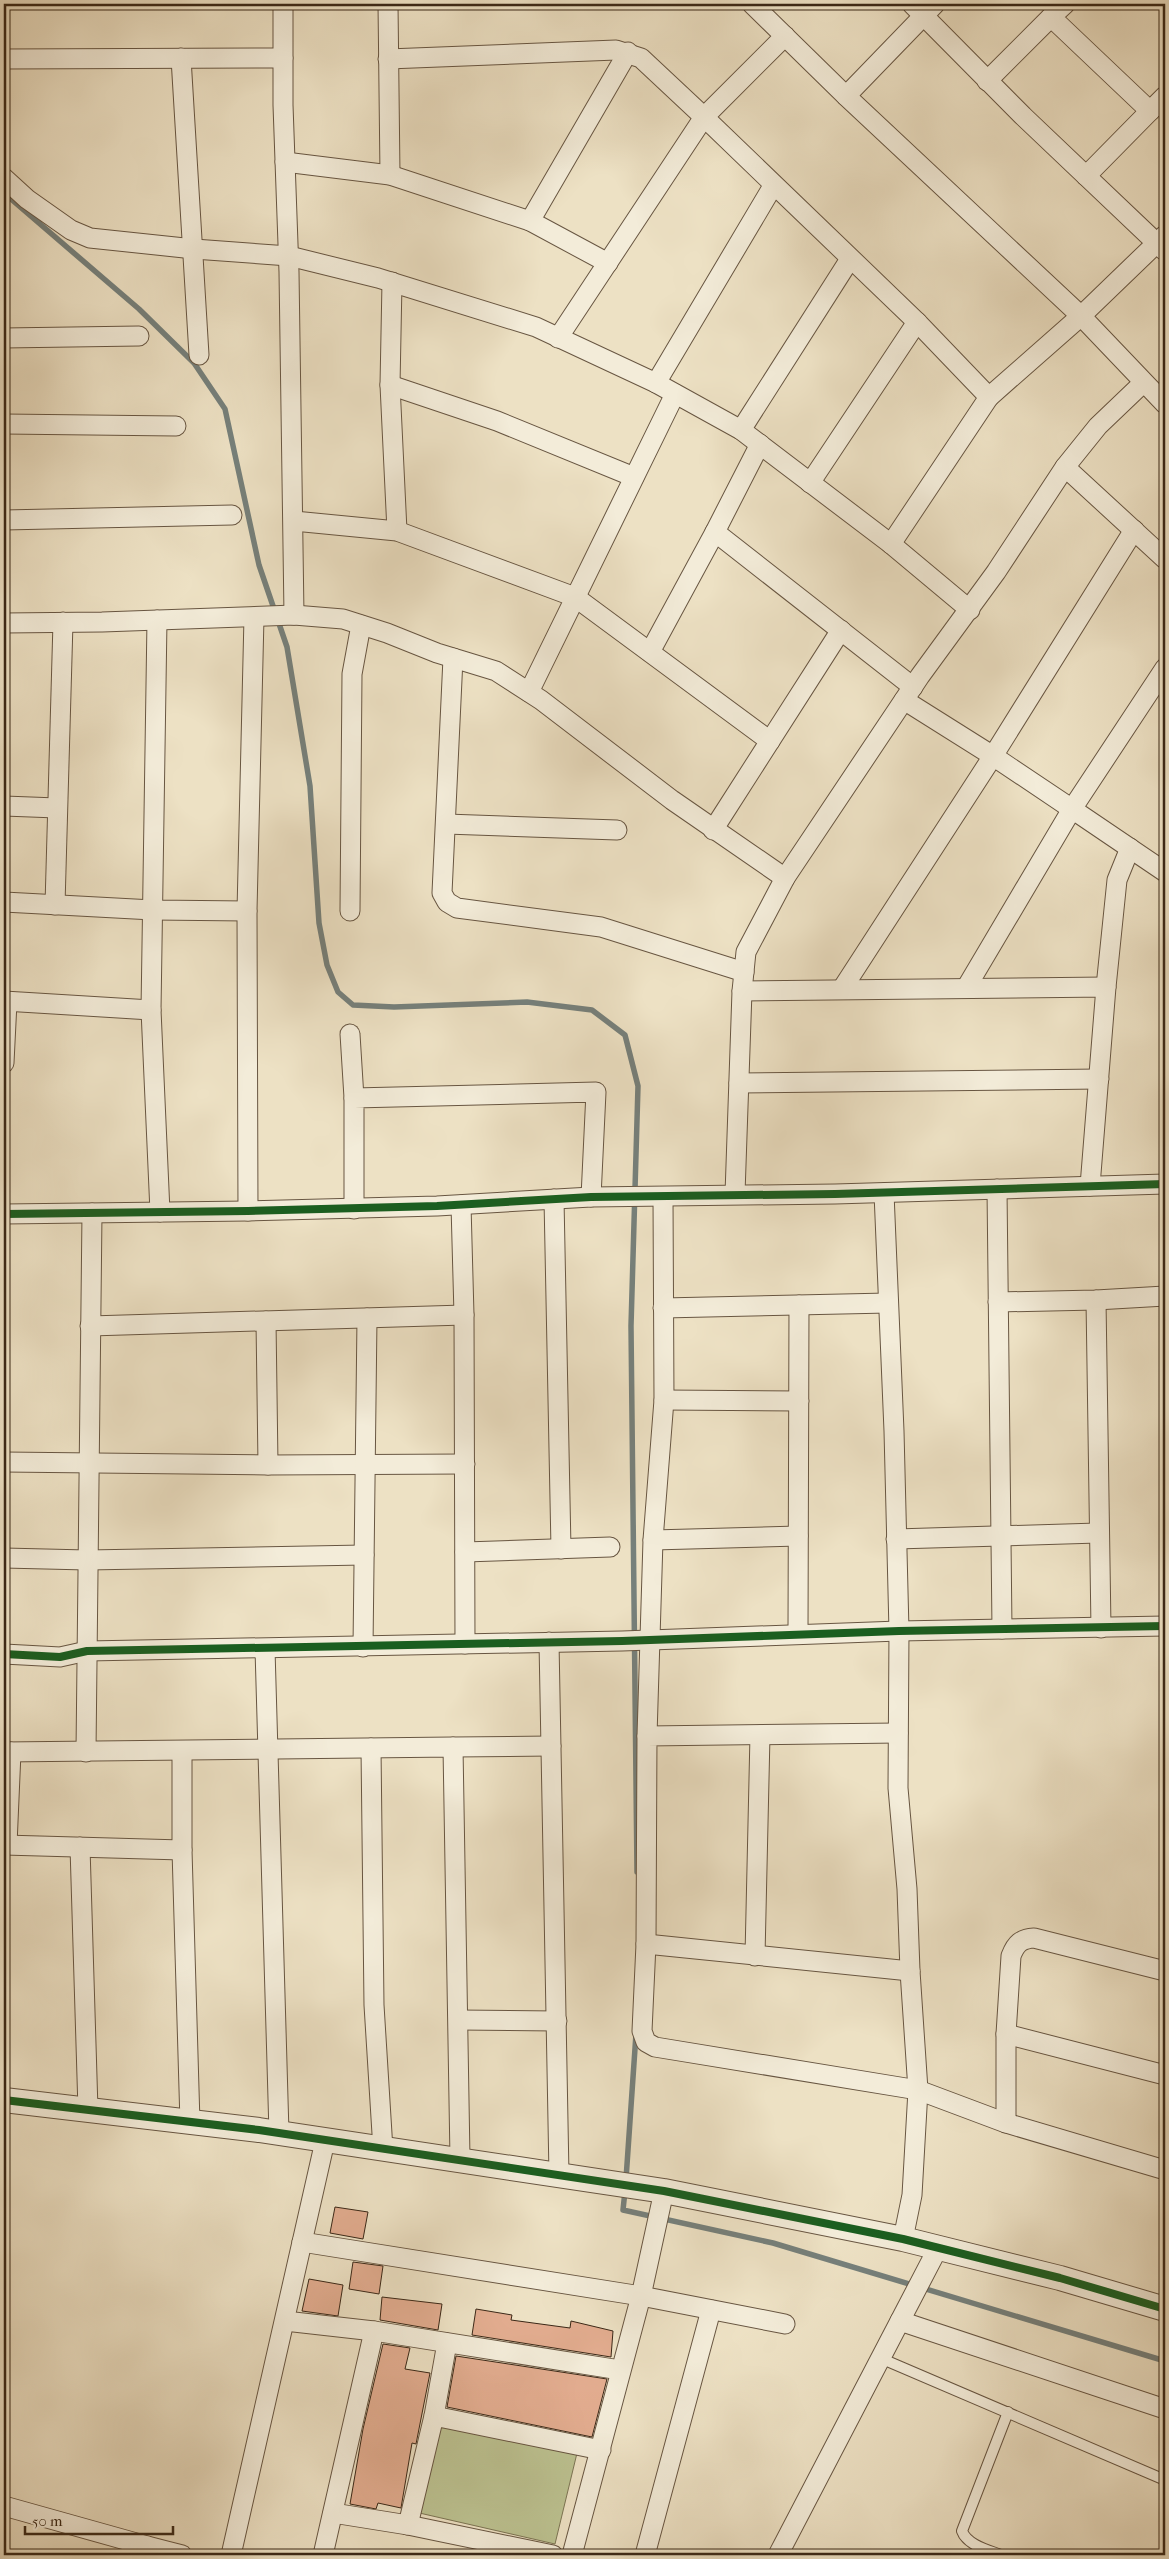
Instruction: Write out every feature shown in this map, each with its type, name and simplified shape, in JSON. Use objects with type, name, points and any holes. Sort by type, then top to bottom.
[{"type":"street","points":[[283,4],[294,521],[289,616]]},
{"type":"street","points":[[388,4],[390,175]]},
{"type":"street","points":[[752,4],[846,96],[1081,316],[1165,404]]},
{"type":"street","points":[[987,81],[1064,4]]},
{"type":"street","points":[[846,96],[924,8],[987,81],[1086,176],[1163,243],[989,397],[891,544]]},
{"type":"street","points":[[1051,17],[1150,111]]},
{"type":"street","points":[[558,338],[704,117],[785,36]]},
{"type":"street","points":[[388,59],[616,50],[628,52],[641,58],[917,322],[989,397]]},
{"type":"street","points":[[530,221],[628,52]]},
{"type":"street","points":[[181,58],[199,355]]},
{"type":"street","points":[[4,59],[283,58]]},
{"type":"street","points":[[1086,176],[1165,96]]},
{"type":"street","points":[[285,162],[390,175],[530,221],[608,263]]},
{"type":"street","points":[[4,178],[27,198],[71,230],[90,238],[194,249],[289,256],[392,282],[536,327],[656,383],[741,430],[891,544],[970,610]]},
{"type":"street","points":[[656,383],[773,186]]},
{"type":"street","points":[[741,430],[850,259]]},
{"type":"street","points":[[392,282],[390,386],[397,530]]},
{"type":"street","points":[[810,483],[917,322]]},
{"type":"street","points":[[4,338],[139,336]]},
{"type":"street","points":[[735,1194],[743,981],[746,952],[785,878],[908,693],[970,610],[1065,467],[1098,426],[1143,383]]},
{"type":"street","points":[[390,386],[497,421],[634,478]]},
{"type":"street","points":[[529,692],[675,394]]},
{"type":"street","points":[[4,424],[176,426]]},
{"type":"street","points":[[650,652],[716,532],[760,444]]},
{"type":"street","points":[[1065,467],[1165,559]]},
{"type":"street","points":[[4,520],[232,515]]},
{"type":"street","points":[[294,521],[397,530],[575,597],[770,741]]},
{"type":"street","points":[[842,988],[993,756],[1134,530]]},
{"type":"street","points":[[716,532],[841,630],[908,693],[993,756],[1165,872]]},
{"type":"street","points":[[4,623],[289,616],[344,619],[496,671],[529,692],[713,830],[785,878]]},
{"type":"street","points":[[248,1212],[247,911],[259,617]]},
{"type":"street","points":[[157,620],[151,1010],[160,1212]]},
{"type":"street","points":[[55,905],[64,622]]},
{"type":"street","points":[[350,911],[352,674],[361,625]]},
{"type":"street","points":[[713,830],[841,630]]},
{"type":"street","points":[[454,658],[442,893],[447,902],[457,908],[601,927],[743,981],[842,988],[1106,987]]},
{"type":"street","points":[[966,988],[1072,809],[1165,668]]},
{"type":"street","points":[[4,806],[57,808]]},
{"type":"street","points":[[446,824],[617,830]]},
{"type":"street","points":[[1090,1186],[1106,987],[1117,880],[1130,848]]},
{"type":"street","points":[[4,902],[152,910],[247,911]]},
{"type":"street","points":[[4,1063],[6,1002],[151,1010]]},
{"type":"street","points":[[350,1034],[354,1098],[354,1208]]},
{"type":"street","points":[[739,1083],[1099,1079]]},
{"type":"street","points":[[354,1098],[596,1092],[591,1197]]},
{"type":"street","points":[[4,1214],[248,1212],[461,1205],[591,1197],[884,1193],[1165,1184]]},
{"type":"street","points":[[997,1190],[1002,1629]]},
{"type":"street","points":[[884,1193],[899,1630],[898,1788],[907,1889],[918,2090],[912,2195],[903,2239]]},
{"type":"street","points":[[654,1196],[663,1308],[664,1400],[646,1640],[646,1944],[642,2032],[646,2042],[655,2046],[918,2090],[1006,2123],[1165,2170]]},
{"type":"street","points":[[554,1199],[560,1549]]},
{"type":"street","points":[[461,1205],[464,1315],[465,1644]]},
{"type":"street","points":[[86,1752],[92,1214]]},
{"type":"street","points":[[998,1302],[1096,1300],[1165,1296]]},
{"type":"street","points":[[1096,1300],[1100,1628]]},
{"type":"street","points":[[663,1308],[888,1303]]},
{"type":"street","points":[[798,1634],[799,1305]]},
{"type":"street","points":[[90,1326],[464,1315]]},
{"type":"street","points":[[363,1647],[367,1318]]},
{"type":"street","points":[[266,1321],[268,1465]]},
{"type":"street","points":[[664,1400],[799,1401]]},
{"type":"street","points":[[4,1462],[268,1465],[465,1464]]},
{"type":"street","points":[[896,1539],[1098,1533]]},
{"type":"street","points":[[653,1540],[798,1536]]},
{"type":"street","points":[[465,1552],[610,1547]]},
{"type":"street","points":[[4,1558],[87,1560],[364,1555]]},
{"type":"street","points":[[4,1654],[60,1657],[87,1652],[625,1641],[899,1630],[1165,1626]]},
{"type":"street","points":[[549,1642],[559,2175]]},
{"type":"street","points":[[265,1649],[279,2133]]},
{"type":"street","points":[[647,1736],[898,1733]]},
{"type":"street","points":[[755,1956],[760,1734]]},
{"type":"street","points":[[182,1850],[6,1845],[8,1752],[552,1746]]},
{"type":"street","points":[[453,1747],[460,2159]]},
{"type":"street","points":[[371,1748],[374,2005],[383,2150]]},
{"type":"street","points":[[182,1751],[182,1850],[190,2123]]},
{"type":"street","points":[[80,1846],[88,2110]]},
{"type":"street","points":[[1006,2123],[1006,2034],[1012,1956],[1015,1945],[1023,1939],[1034,1938],[1165,1971]]},
{"type":"street","points":[[646,1944],[910,1970]]},
{"type":"street","points":[[459,2020],[557,2022]]},
{"type":"street","points":[[1006,2034],[1165,2075]]},
{"type":"street","points":[[4,2100],[279,2133],[626,2185],[662,2200],[903,2239],[1060,2278],[1165,2309]]},
{"type":"street","points":[[231,2555],[325,2141]]},
{"type":"street","points":[[572,2555],[641,2296],[662,2200]]},
{"type":"street","points":[[302,2242],[641,2296],[785,2324]]},
{"type":"street","points":[[778,2555],[938,2248]]},
{"type":"street","points":[[645,2555],[710,2310]]},
{"type":"street","points":[[285,2321],[374,2331],[620,2370]]},
{"type":"street","points":[[900,2321],[1165,2409]]},
{"type":"street","points":[[323,2555],[374,2331]]},
{"type":"street","points":[[408,2525],[434,2416],[447,2343]]},
{"type":"street","points":[[434,2416],[601,2450]]},
{"type":"street","points":[[4,2506],[146,2551],[182,2555]]},
{"type":"street","points":[[333,2513],[408,2525],[553,2555]]},
{"type":"lane","points":[[880,2358],[1165,2480]]},
{"type":"lane","points":[[1001,2555],[970,2542],[962,2532],[1008,2412]]},
{"type":"green space","points":[[439,2421],[578,2449],[555,2544],[415,2512]]},
{"type":"building","points":[[335,2207],[368,2212],[363,2239],[330,2233]]},
{"type":"building","points":[[353,2262],[383,2266],[379,2294],[349,2289]]},
{"type":"building","points":[[309,2279],[343,2285],[338,2316],[302,2311]]},
{"type":"building","points":[[382,2297],[442,2304],[438,2330],[380,2320]]},
{"type":"building","points":[[476,2309],[512,2315],[511,2320],[570,2328],[571,2321],[613,2331],[611,2357],[472,2335]]},
{"type":"building","points":[[383,2344],[410,2348],[405,2369],[430,2373],[416,2444],[412,2443],[401,2508],[378,2503],[376,2509],[350,2504],[363,2429]]},
{"type":"building","points":[[456,2356],[607,2379],[592,2437],[447,2407]]},
{"type":"waterway","points":[[4,193],[139,309],[194,363],[225,409],[259,565],[287,647],[310,786],[319,923],[327,965],[338,992],[353,1005],[394,1007],[527,1002],[592,1010],[625,1035],[638,1086],[631,1326],[637,1872]]},
{"type":"waterway","points":[[626,2179],[636,2034]]},
{"type":"waterway","points":[[625,2191],[623,2210],[773,2243],[1165,2361]]},
{"type":"cycle path","points":[[4,1214],[248,1211],[437,1206],[591,1197],[835,1194],[1165,1184]]},
{"type":"cycle path","points":[[4,1654],[60,1657],[87,1651],[622,1641],[899,1631],[1165,1626]]},
{"type":"cycle path","points":[[4,2100],[259,2130],[664,2191],[903,2239],[1060,2278],[1165,2309]]}]
